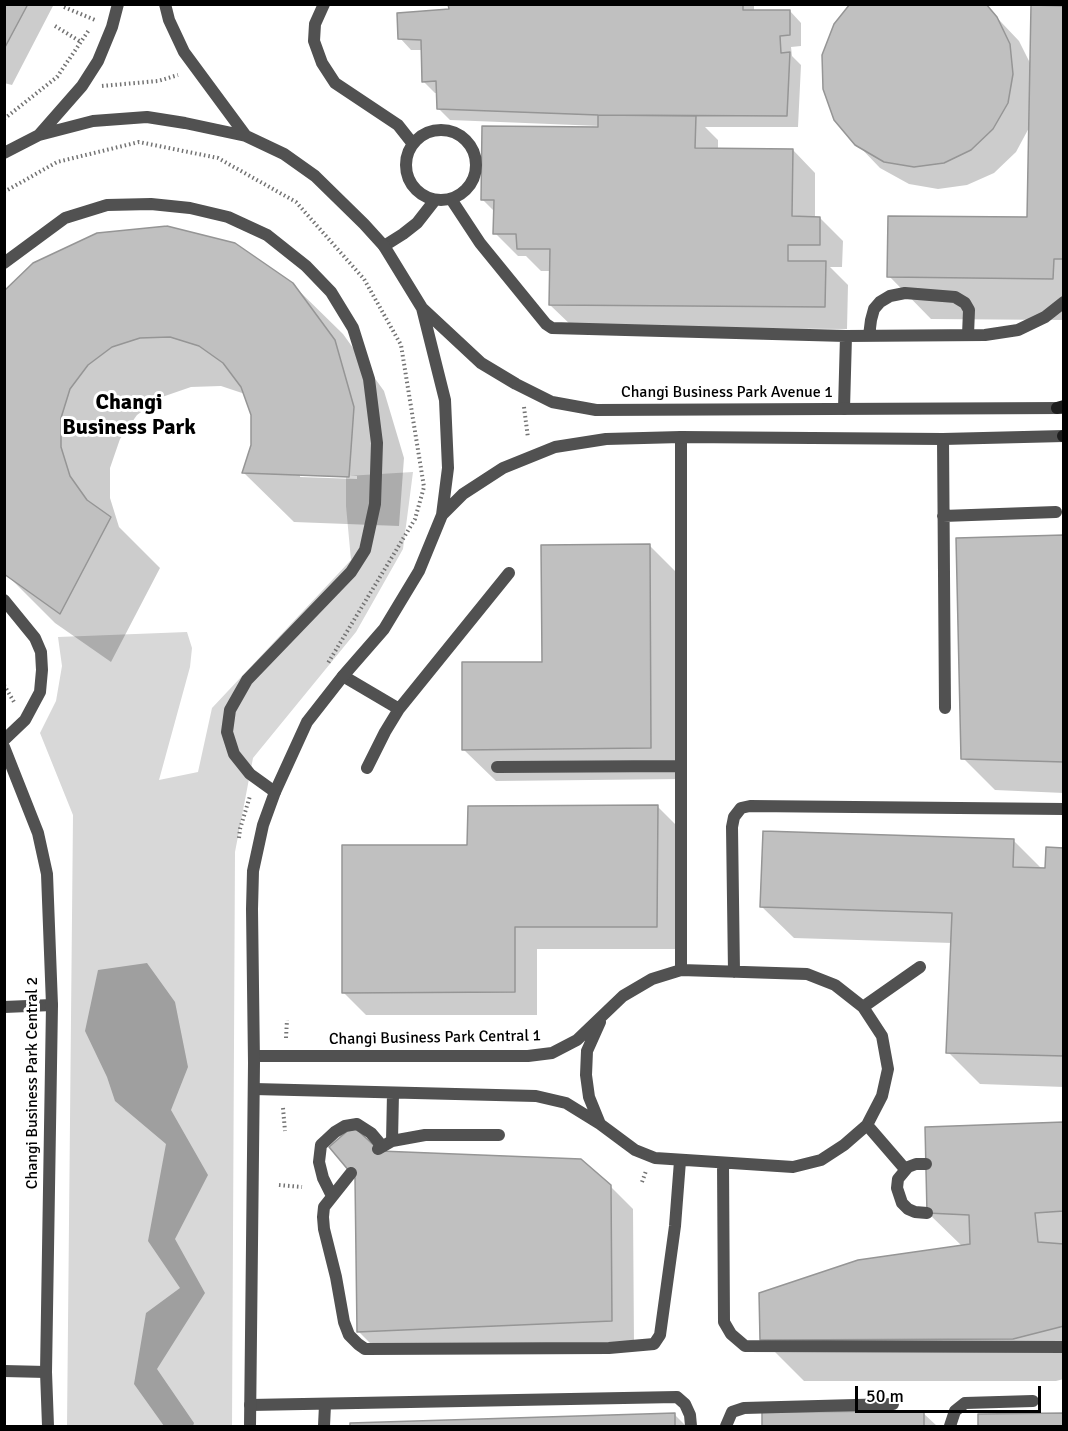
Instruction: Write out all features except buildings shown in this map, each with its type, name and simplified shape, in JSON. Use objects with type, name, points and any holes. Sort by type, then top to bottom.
[{"type":"street","points":[[39,135],[82,86],[98,61],[112,27],[118,4]]},
{"type":"street","points":[[165,4],[169,20],[184,52],[246,136]]},
{"type":"street","points":[[324,4],[315,24],[314,41],[322,63],[335,83],[398,125],[413,144]]},
{"type":"street","points":[[4,153],[39,135],[93,121],[147,117],[246,136],[284,154],[315,176],[384,246],[422,308],[445,400],[448,468],[442,514],[419,571],[384,629],[307,722],[275,792],[263,825],[253,871],[254,1089],[250,1426]]},
{"type":"street","points":[[438,130],[453,132],[465,140],[474,152],[476,166],[472,180],[463,192],[451,199],[435,200],[422,195],[411,185],[406,172],[406,157],[413,144],[424,134],[438,130]]},
{"type":"street","points":[[451,199],[480,243],[546,324],[552,328],[846,336],[985,335],[1018,330],[1045,317],[1064,302]]},
{"type":"street","points":[[384,246],[417,223],[435,200]]},
{"type":"street","points":[[4,262],[65,218],[107,205],[151,204],[190,208],[228,217],[267,235],[306,266],[331,292],[353,328],[369,379],[377,443],[375,504],[365,550],[351,572],[247,680],[230,710],[227,732],[234,754],[250,774],[275,792]]},
{"type":"street","points":[[869,336],[874,309],[890,296],[905,293],[955,297],[965,303],[969,310],[968,335]]},
{"type":"street","name":"Changi Business Park Avenue 1","points":[[422,308],[481,363],[552,402],[596,410],[1061,407]]},
{"type":"street","points":[[844,409],[846,336]]},
{"type":"street","points":[[442,514],[463,494],[503,468],[555,447],[606,439],[681,437],[943,439],[1063,436]]},
{"type":"street","points":[[681,437],[681,970]]},
{"type":"street","points":[[943,439],[945,708]]},
{"type":"street","points":[[943,516],[1056,512]]},
{"type":"street","points":[[367,768],[399,709],[509,573]]},
{"type":"street","points":[[4,600],[35,638],[41,652],[42,670],[40,692],[35,702],[25,720],[4,740]]},
{"type":"street","points":[[343,676],[399,709]]},
{"type":"street","name":"Changi Business Park Central 2","points":[[4,747],[38,833],[47,874],[52,1005],[46,1372],[48,1426]]},
{"type":"street","points":[[497,767],[681,766]]},
{"type":"street","points":[[734,972],[732,827],[734,817],[741,808],[750,806],[1064,809]]},
{"type":"street","points":[[863,1007],[920,967]]},
{"type":"street","name":"Changi Business Park Central 1","points":[[254,1056],[528,1056],[552,1053],[576,1040],[623,996],[652,979],[681,970],[807,974],[835,985],[863,1007],[882,1036],[888,1069],[882,1096],[867,1125],[844,1145],[821,1160],[793,1167],[655,1158],[635,1150],[566,1103],[536,1096],[254,1089]]},
{"type":"street","points":[[4,1007],[52,1005]]},
{"type":"street","name":"Changi Business Park Central 1","points":[[600,1124],[589,1097],[586,1075],[587,1051],[604,1015]]},
{"type":"street","points":[[384,1145],[393,1093]]},
{"type":"street","points":[[332,1196],[322,1178],[319,1162],[321,1145],[328,1138],[345,1126],[357,1124],[384,1145]]},
{"type":"street","points":[[867,1125],[906,1169]]},
{"type":"street","points":[[384,1145],[425,1135],[499,1135]]},
{"type":"street","points":[[351,1173],[324,1207],[324,1229],[344,1322],[349,1335],[365,1348],[644,1346],[654,1344],[660,1335],[675,1226],[680,1161]]},
{"type":"street","points":[[723,1163],[724,1322],[731,1334],[745,1346],[1064,1347]]},
{"type":"street","points":[[926,1164],[916,1164],[906,1169],[898,1179],[898,1196],[908,1209],[927,1213]]},
{"type":"street","points":[[4,1371],[46,1372]]},
{"type":"street","points":[[250,1405],[677,1397],[685,1404],[690,1415],[691,1426]]},
{"type":"street","points":[[950,1426],[955,1411],[965,1403],[1033,1401]]},
{"type":"street","points":[[726,1426],[732,1412],[744,1408],[893,1404]]},
{"type":"street","points":[[324,1426],[325,1405]]},
{"type":"path","points":[[64,7],[95,20]]},
{"type":"path","points":[[4,119],[57,77],[95,20],[97,12]]},
{"type":"path","points":[[55,26],[81,42]]},
{"type":"path","points":[[57,77],[82,86],[112,86],[158,81],[195,69]]},
{"type":"path","points":[[4,192],[57,162],[139,142],[218,158],[297,202],[364,279],[401,345],[424,487],[415,519],[324,670]]},
{"type":"path","points":[[524,388],[525,418],[532,456]]},
{"type":"path","points":[[279,1185],[302,1186]]},
{"type":"shaded area","points":[[413,472],[403,549],[356,632],[253,758],[235,852],[232,1426],[67,1426],[73,815],[40,733],[56,701],[62,666],[58,637],[187,632],[192,648],[190,667],[159,780],[198,772],[212,708],[351,560],[346,476]]},
{"type":"shaded area","points":[[147,963],[175,1002],[188,1067],[171,1110],[208,1175],[175,1239],[205,1293],[157,1369],[194,1423],[193,1426],[164,1426],[134,1384],[146,1313],[180,1288],[148,1241],[166,1144],[115,1101],[107,1077],[85,1031],[98,970]]},
{"type":"district","name":"Changi Business Park","points":[[129,416]]}]
